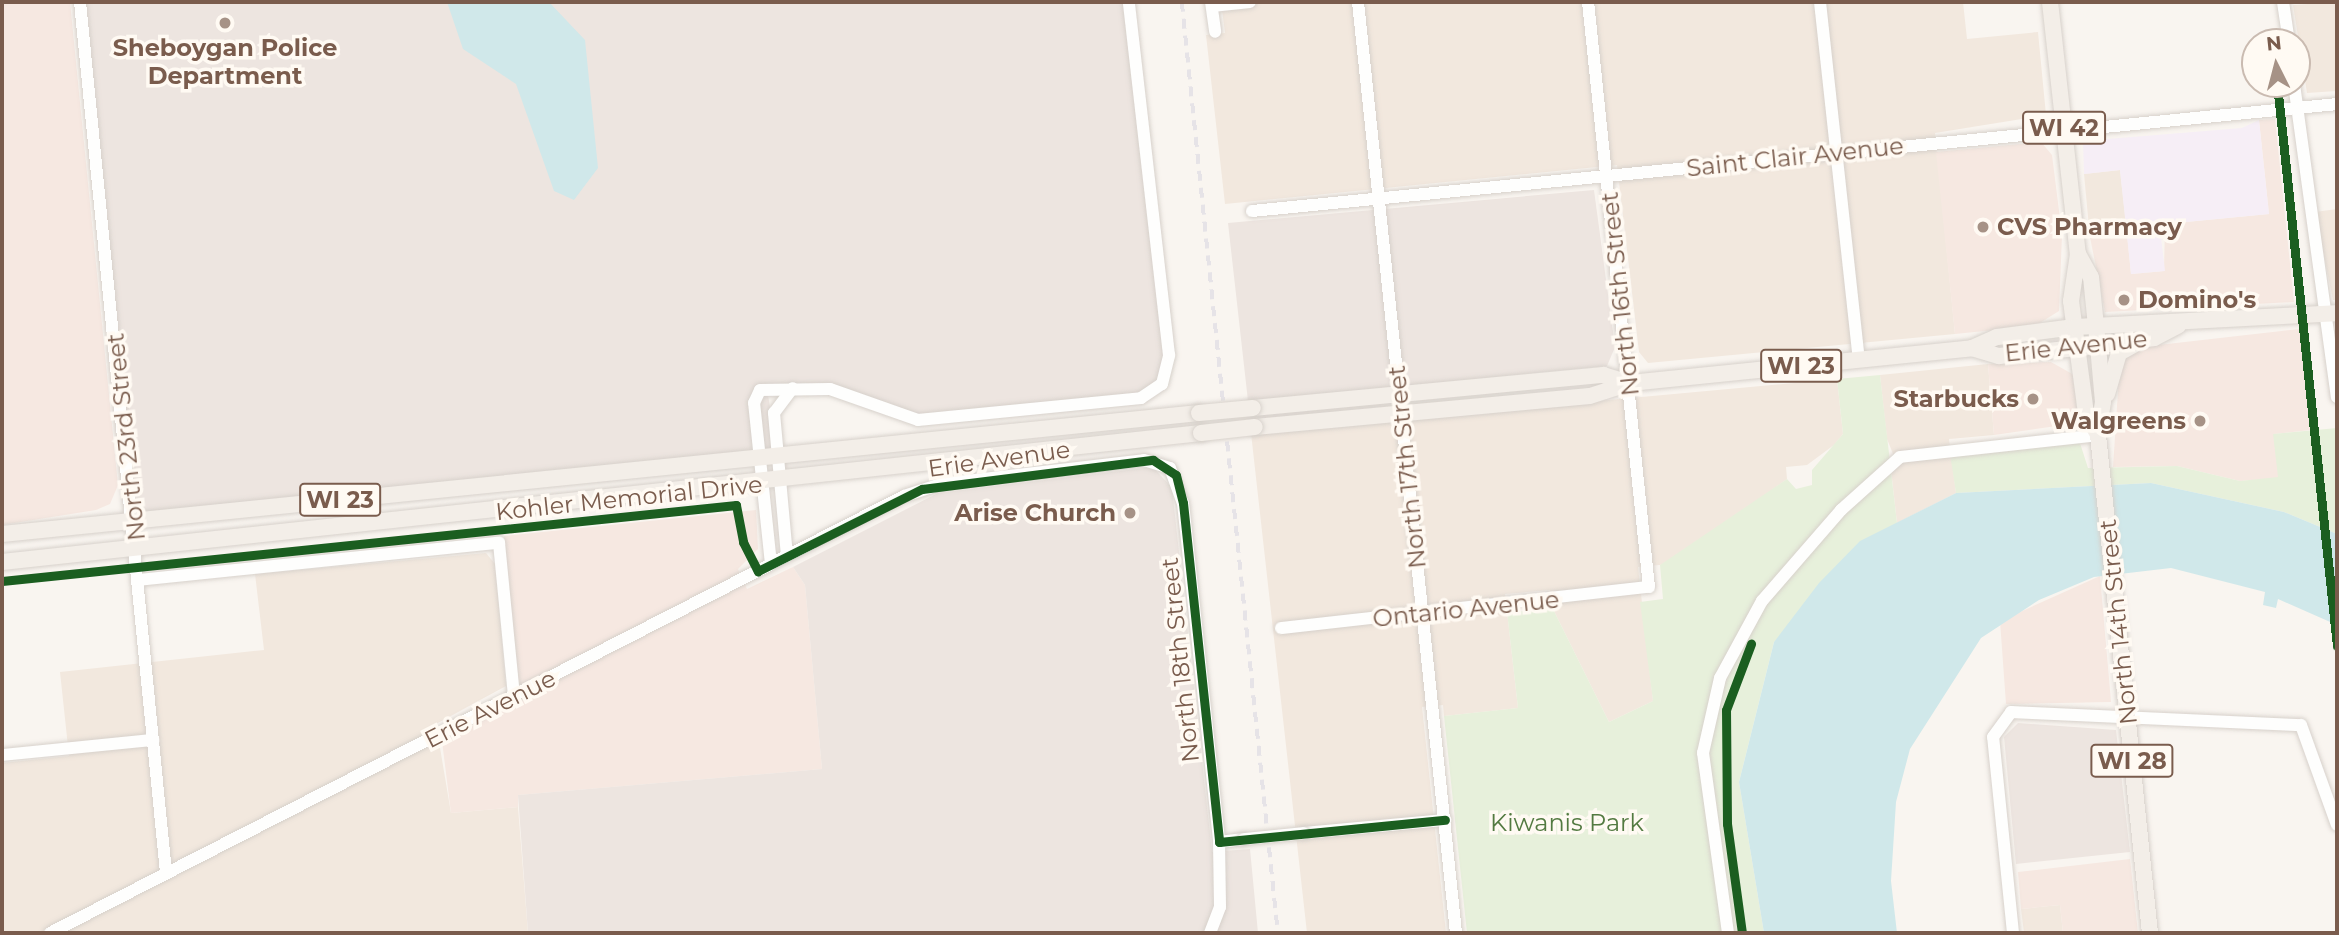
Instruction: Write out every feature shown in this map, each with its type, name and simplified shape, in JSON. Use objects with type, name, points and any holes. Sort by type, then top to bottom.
[{"type":"main road","name":"North 14th Street","points":[[2050,2],[2078,254],[2071,292],[2074,327],[2087,416],[2098,435]]},
{"type":"main road","name":"North 14th Street","points":[[2078,254],[2090,273],[2096,325],[2104,402],[2098,435],[2150,933]]},
{"type":"main road","name":"Erie Avenue","points":[[1255,426],[1600,395],[1630,383],[1972,348],[1993,338],[2074,327],[2178,326],[2329,313]]},
{"type":"main road","name":"Erie Avenue","points":[[1972,348],[1999,356],[2077,348],[2149,339],[2178,326]]},
{"type":"main road","points":[[2104,402],[2119,352],[2149,339]]},
{"type":"main road","name":"Erie Avenue","points":[[1253,408],[1603,375],[1630,383]]},
{"type":"main road","name":"Kohler Memorial Drive","points":[[2,534],[1253,408]]},
{"type":"main road","name":"Kohler Memorial Drive","points":[[2,562],[762,484],[1255,426]]},
{"type":"street","name":"North 23rd Street","points":[[80,2],[136,520],[138,580],[166,873]]},
{"type":"street","points":[[771,564],[755,394],[793,388],[838,391],[886,414],[918,420],[1140,397],[1161,384],[1169,355],[1129,2]]},
{"type":"street","points":[[1215,33],[1211,4],[1250,2]]},
{"type":"street","name":"North 17th Street","points":[[1358,2],[1456,933]]},
{"type":"street","name":"North 16th Street","points":[[1588,2],[1630,383],[1649,587]]},
{"type":"street","points":[[1819,2],[1859,360]]},
{"type":"street","points":[[2283,2],[2286,28]]},
{"type":"street","points":[[2296,98],[2329,313],[2337,397]]},
{"type":"street","name":"Saint Clair Avenue","points":[[1252,211],[2337,104]]},
{"type":"street","points":[[788,556],[775,409],[793,388]]},
{"type":"street","points":[[1728,933],[1703,753],[1733,649],[1792,563],[1885,466],[1914,453],[1972,445],[2098,435]]},
{"type":"street","name":"Erie Avenue","points":[[50,933],[904,496],[941,484],[1144,460],[1164,464],[1176,475]]},
{"type":"street","name":"North 18th Street","points":[[1176,475],[1219,842],[1221,896],[1209,933]]},
{"type":"street","points":[[138,580],[499,543],[514,696]]},
{"type":"street","name":"Ontario Avenue","points":[[1281,628],[1649,587]]},
{"type":"street","points":[[2013,933],[1994,744],[2000,720],[2017,712],[2301,725],[2337,825]]},
{"type":"street","points":[[2,755],[153,740]]},
{"type":"street","points":[[1219,842],[1445,820]]},
{"type":"shaded area","points":[[2,2],[70,2],[118,485],[110,504],[96,510],[2,525]]},
{"type":"shaded area","points":[[80,2],[1129,2],[1170,356],[1150,394],[918,420],[839,392],[768,395],[778,456],[136,520]]},
{"type":"shaded area","points":[[1221,2],[1963,2],[1967,39],[2038,32],[2046,115],[1935,133],[1955,334],[1648,363],[1639,352],[1617,165],[1225,204],[1206,35],[1225,33]]},
{"type":"shaded area","points":[[2337,2],[2337,91],[2311,93],[2311,28],[2297,28],[2293,5]]},
{"type":"shaded area","points":[[2275,119],[2294,302],[2105,312],[2090,237],[2127,233],[2131,274],[2164,271],[2165,224],[2269,214],[2259,120]]},
{"type":"shaded area","points":[[2259,120],[2269,214],[2165,224],[2160,229],[2165,271],[2131,274],[2120,170],[2084,174],[2083,141],[2242,128]]},
{"type":"shaded area","points":[[2041,142],[2052,155],[2062,235],[2059,311],[2035,326],[1955,334],[1936,152]]},
{"type":"shaded area","points":[[2120,170],[2127,233],[2090,237],[2084,174]]},
{"type":"shaded area","points":[[1594,190],[1615,347],[1607,366],[1248,401],[1228,223]]},
{"type":"shaded area","points":[[2337,209],[2337,300],[2333,300],[2315,212]]},
{"type":"shaded area","points":[[2300,329],[2310,430],[2274,434],[2279,478],[2240,481],[2177,466],[2113,467],[2120,361],[2141,347]]},
{"type":"shaded area","points":[[2051,362],[2074,375],[2078,423],[1994,435],[1988,364]]},
{"type":"shaded area","points":[[1988,364],[1994,435],[1949,439],[1956,493],[1897,523],[1891,470],[1898,466],[1887,439],[1880,375]]},
{"type":"shaded area","points":[[1837,379],[1843,434],[1834,445],[1807,465],[1786,467],[1787,479],[1670,564],[1638,567],[1653,701],[1609,722],[1553,609],[1550,590],[1505,594],[1518,708],[1444,716],[1443,705],[1422,707],[1446,933],[1307,933],[1251,433]]},
{"type":"shaded area","points":[[1153,467],[1172,488],[1212,852],[1250,849],[1258,933],[528,933],[518,795],[822,769],[805,585],[793,567],[938,493]]},
{"type":"shaded area","points":[[756,510],[758,549],[738,569],[747,589],[793,567],[805,585],[822,769],[518,795],[518,807],[451,813],[442,741],[520,702],[504,536]]},
{"type":"shaded area","points":[[486,553],[495,564],[506,686],[436,724],[451,813],[518,807],[528,933],[2,933],[2,763],[69,756],[60,672],[264,650],[255,574]]},
{"type":"shaded area","points":[[2100,576],[2111,702],[2006,704],[2000,621]]},
{"type":"shaded area","points":[[2018,723],[2116,730],[2130,852],[2016,864],[2004,737]]},
{"type":"shaded area","points":[[2130,859],[2138,933],[2063,933],[2060,905],[2021,909],[2018,872]]},
{"type":"shaded area","points":[[2060,905],[2063,933],[2024,933],[2021,909]]},
{"type":"green space","name":"Kiwanis Park","points":[[1880,375],[1897,523],[1774,642],[1739,782],[1764,933],[1467,933],[1444,716],[1518,708],[1507,612],[1553,609],[1609,722],[1653,701],[1640,602],[1663,599],[1660,565],[1787,479],[1796,489],[1812,485],[1812,470],[1843,434],[1837,379]]},
{"type":"green space","points":[[2337,428],[2337,534],[2284,512],[2151,483],[1956,493],[1950,454],[2080,443],[2088,468],[2177,466],[2240,481],[2278,477],[2273,434]]},
{"type":"water","points":[[447,2],[549,2],[585,40],[598,168],[574,200],[554,191],[516,84],[463,49]]},
{"type":"water","points":[[2151,483],[2284,512],[2337,534],[2337,625],[2278,599],[2276,608],[2263,605],[2265,592],[2171,568],[2094,577],[2039,600],[1981,638],[1910,749],[1896,802],[1891,881],[1897,933],[1764,933],[1739,782],[1774,642],[1819,583],[1860,541],[1956,493]]},
{"type":"railway","points":[[1182,2],[1278,933]]},
{"type":"cycle path","points":[[2278,98],[2337,646]]},
{"type":"cycle path","points":[[2,581],[736,505],[743,542],[758,571],[922,489],[1153,460],[1176,475],[1183,503],[1219,842],[1445,820]]},
{"type":"cycle path","points":[[1742,933],[1727,824],[1726,710],[1751,644]]},
{"type":"place","name":"Sheboygan Police Department","points":[[225,23]]},
{"type":"place","name":"CVS Pharmacy","points":[[1983,227]]},
{"type":"place","name":"Domino's","points":[[2124,300]]},
{"type":"place","name":"Starbucks","points":[[2033,399]]},
{"type":"place","name":"Walgreens","points":[[2200,421]]},
{"type":"place","name":"Arise Church","points":[[1130,513]]}]
